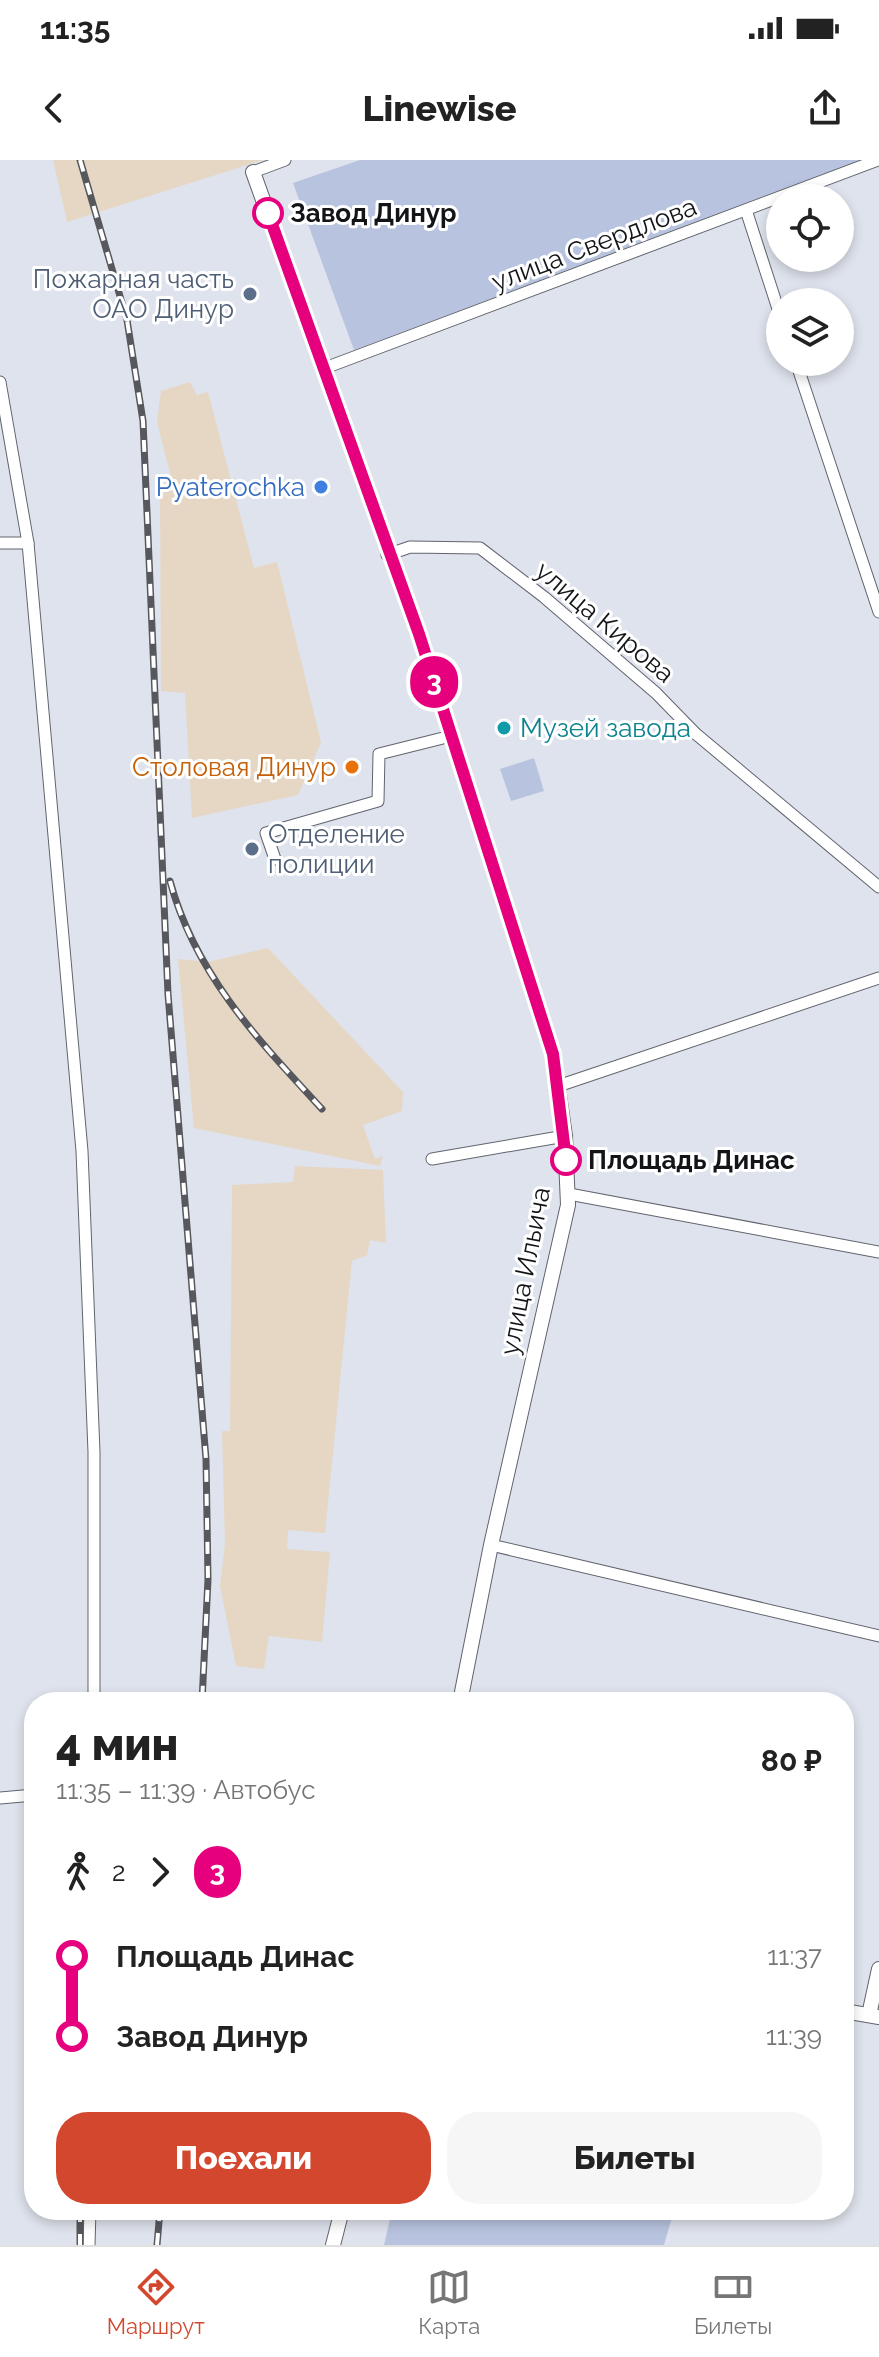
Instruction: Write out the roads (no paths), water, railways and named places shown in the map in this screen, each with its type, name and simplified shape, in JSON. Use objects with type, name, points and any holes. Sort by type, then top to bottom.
[{"type":"street","points":[[253,172],[285,160]]},
{"type":"street","name":"улица Свердлова","points":[[325,368],[878,160]]},
{"type":"street","name":"улица Ильича","points":[[253,172],[325,368],[387,555],[419,634],[553,1054],[565,1136],[569,1194],[491,1545],[462,1692]]},
{"type":"street","points":[[746,210],[771,288]]},
{"type":"street","points":[[801,376],[877,603]]},
{"type":"street","points":[[0,382],[28,543],[82,1151],[94,1452],[94,1692]]},
{"type":"street","points":[[0,543],[28,543]]},
{"type":"street","name":"улица Кирова","points":[[387,555],[410,547],[480,548],[544,597],[656,693],[696,734],[879,887]]},
{"type":"street","points":[[275,859],[266,833],[378,801],[379,754],[451,736]]},
{"type":"street","points":[[558,1086],[879,978]]},
{"type":"street","points":[[432,1159],[565,1136]]},
{"type":"street","points":[[569,1194],[879,1252]]},
{"type":"street","points":[[491,1545],[879,1636]]},
{"type":"street","points":[[0,1798],[24,1796]]},
{"type":"street","points":[[854,2013],[874,2016],[879,1969]]},
{"type":"street","points":[[89,2245],[90,2220]]},
{"type":"street","points":[[333,2245],[339,2220]]},
{"type":"railway","points":[[80,160],[127,320],[143,421],[168,994],[206,1459],[208,1579],[202,1692]]},
{"type":"railway","points":[[170,881],[181,915],[212,976],[252,1031],[322,1109]]},
{"type":"railway","points":[[80,2220],[80,2245]]},
{"type":"railway","points":[[157,2245],[159,2220]]},
{"type":"place","name":"Завод Динур","points":[[268,213]]},
{"type":"place","name":"Пожарная часть ОАО Динур","points":[[250,294]]},
{"type":"place","name":"Pyaterochka","points":[[321,487]]},
{"type":"place","name":"Музей завода","points":[[504,728]]},
{"type":"place","name":"Столовая Динур","points":[[352,767]]},
{"type":"place","name":"Отделение полиции","points":[[252,849]]},
{"type":"place","name":"Площадь Динас","points":[[566,1160]]}]
